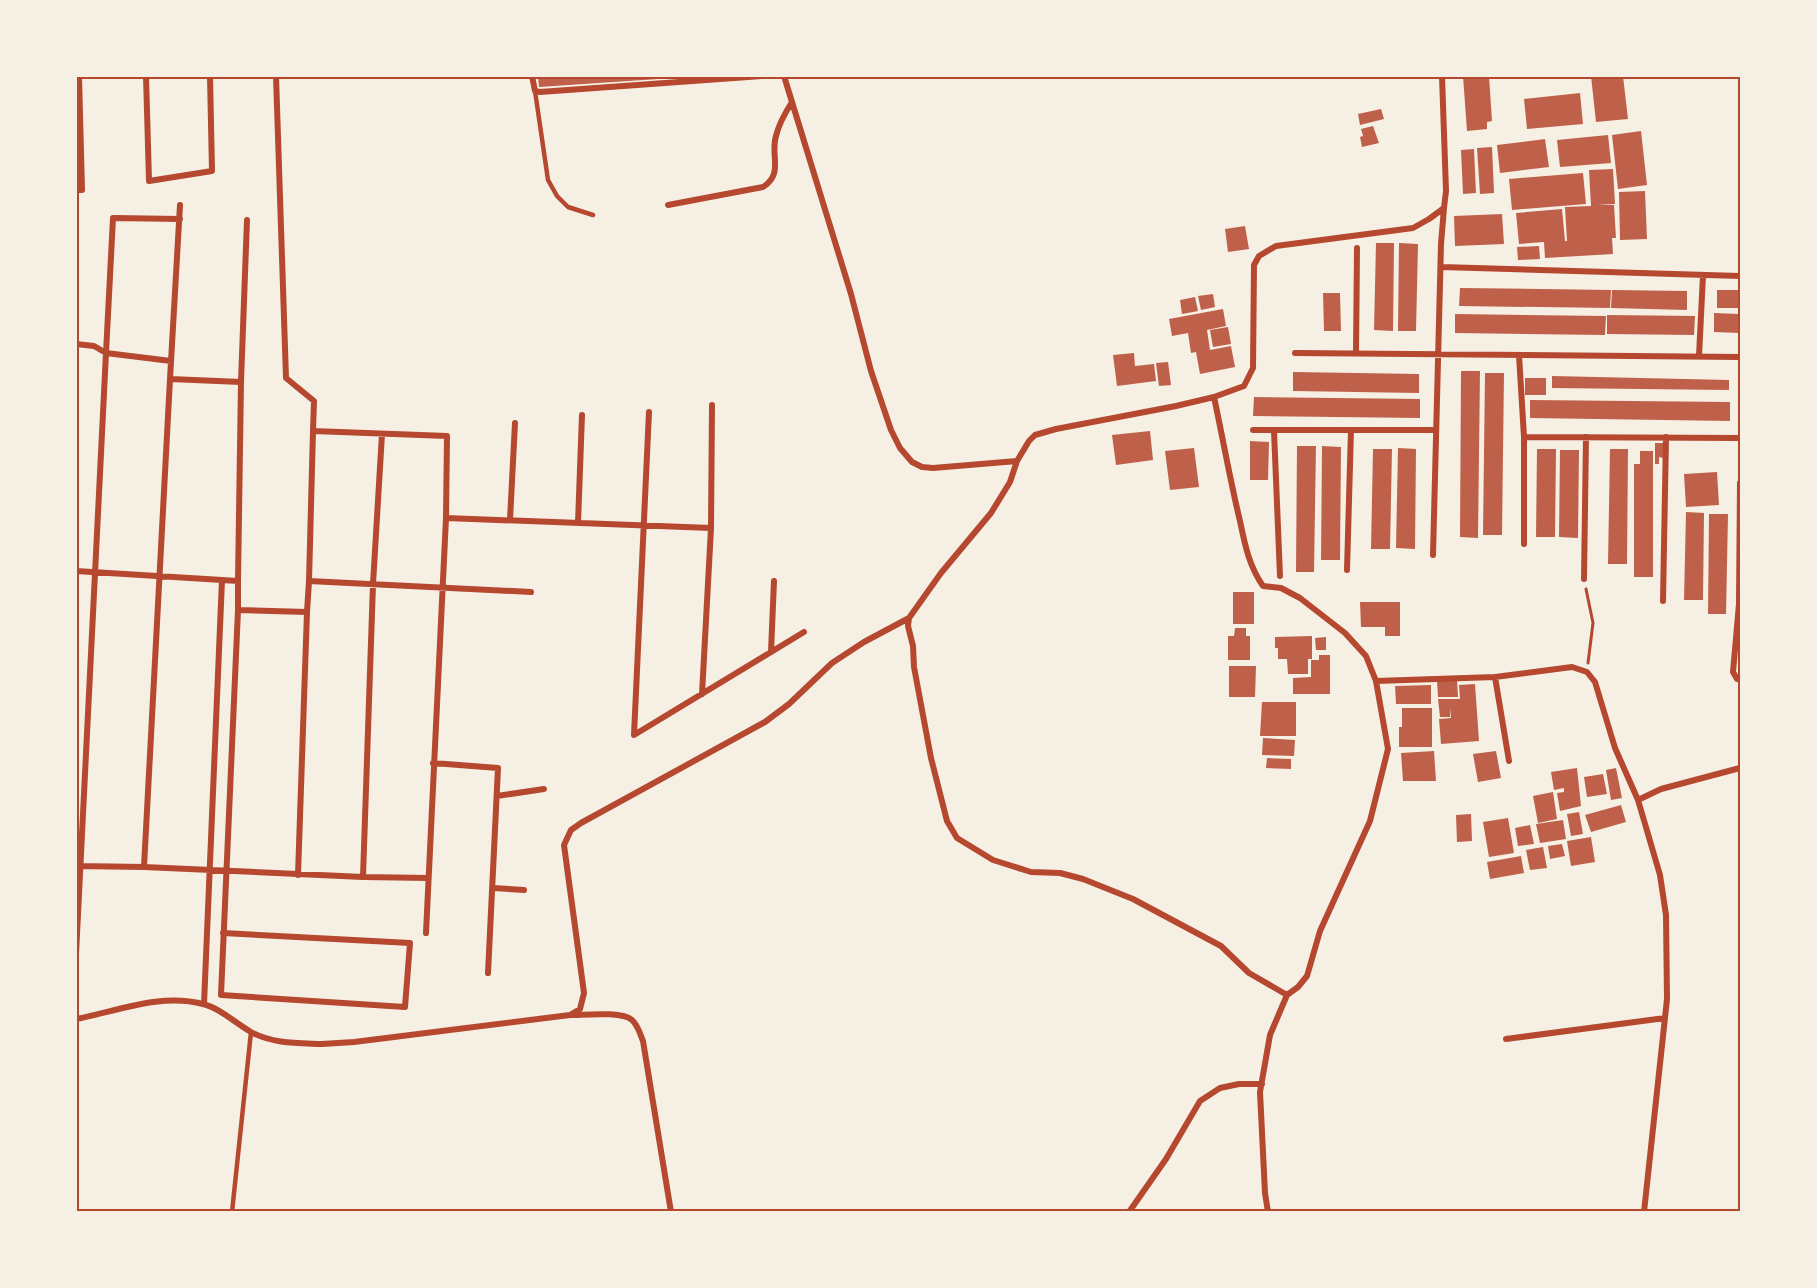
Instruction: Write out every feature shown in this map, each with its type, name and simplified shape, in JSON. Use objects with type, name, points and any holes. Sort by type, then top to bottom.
[{"type":"street","points":[[76,190],[82,190],[79,76]]},
{"type":"street","points":[[146,76],[149,181],[212,171],[210,76]]},
{"type":"street","points":[[276,76],[286,378],[314,401],[298,874]]},
{"type":"street","points":[[532,76],[535,91],[762,76]]},
{"type":"street","points":[[784,76],[851,294],[871,371],[891,430],[900,448],[912,462],[922,467],[1017,461]]},
{"type":"street","points":[[1433,555],[1441,267],[1446,191],[1442,76]]},
{"type":"street","points":[[668,206],[763,187],[771,182],[775,173],[775,138],[781,119],[792,102]]},
{"type":"street","points":[[144,867],[180,205]]},
{"type":"street","points":[[570,1015],[579,1009],[584,993],[564,845],[571,830],[765,722],[789,704],[832,663],[864,642],[909,618],[941,573],[991,513],[1010,482],[1017,461],[1035,435],[1214,397],[1244,386],[1253,368],[1254,265],[1259,256],[1276,246],[1413,228],[1444,208]]},
{"type":"street","points":[[76,954],[78,866],[113,218],[180,219]]},
{"type":"street","points":[[223,933],[410,944],[405,1007],[221,995],[223,933],[238,610],[241,382],[247,220]]},
{"type":"street","points":[[1356,353],[1357,248]]},
{"type":"street","points":[[1441,267],[1740,276]]},
{"type":"street","points":[[1699,356],[1703,275]]},
{"type":"street","points":[[76,344],[94,346],[106,353],[171,361]]},
{"type":"street","points":[[1296,353],[1740,357]]},
{"type":"street","points":[[1519,355],[1524,436],[1524,544]]},
{"type":"street","points":[[170,379],[241,382]]},
{"type":"street","points":[[1214,397],[1231,486],[1248,559],[1254,574],[1263,586],[1281,588],[1300,598],[1345,633],[1366,656],[1376,681],[1388,749],[1370,821],[1320,931],[1307,976],[1287,995],[1270,1035],[1260,1092],[1268,1212]]},
{"type":"street","points":[[702,694],[711,528],[712,405]]},
{"type":"street","points":[[649,412],[634,735],[804,632]]},
{"type":"street","points":[[578,523],[582,415]]},
{"type":"street","points":[[510,520],[515,423]]},
{"type":"street","points":[[1253,430],[1436,430]]},
{"type":"street","points":[[1347,570],[1351,430]]},
{"type":"street","points":[[313,431],[447,436],[446,518],[426,933]]},
{"type":"street","points":[[1274,431],[1280,576]]},
{"type":"street","points":[[363,878],[373,584],[382,434]]},
{"type":"street","points":[[1524,436],[1740,438]]},
{"type":"street","points":[[1584,579],[1586,437]]},
{"type":"street","points":[[1664,601],[1666,437]]},
{"type":"street","points":[[1740,483],[1740,604],[1733,672],[1740,680]]},
{"type":"street","points":[[446,518],[711,528]]},
{"type":"street","points":[[76,571],[238,581]]},
{"type":"street","points":[[204,1004],[222,580]]},
{"type":"street","points":[[771,652],[774,580]]},
{"type":"street","points":[[309,581],[531,592]]},
{"type":"street","points":[[238,610],[307,612]]},
{"type":"street","points":[[909,618],[908,626],[913,646],[914,667],[933,766],[947,821],[957,838],[993,860],[1031,872],[1060,873],[1083,879],[1133,899],[1221,946],[1249,973],[1287,995]]},
{"type":"street","points":[[1376,681],[1495,677],[1572,667],[1587,672],[1595,682],[1615,748],[1638,800],[1660,875],[1666,915],[1667,999],[1644,1212]]},
{"type":"street","points":[[1495,677],[1509,761]]},
{"type":"street","points":[[433,763],[498,768],[488,973]]},
{"type":"street","points":[[1638,800],[1661,789],[1740,768]]},
{"type":"street","points":[[497,796],[544,789]]},
{"type":"street","points":[[78,866],[363,878],[428,878]]},
{"type":"street","points":[[492,888],[524,890]]},
{"type":"street","points":[[76,1019],[162,1001],[204,1004],[251,1032],[274,1041],[322,1044],[570,1015],[625,1015],[633,1021],[643,1041],[671,1212]]},
{"type":"street","points":[[1506,1039],[1665,1018]]},
{"type":"street","points":[[1129,1212],[1166,1159],[1200,1101],[1220,1088],[1239,1084],[1262,1084]]},
{"type":"lane","points":[[535,91],[548,180],[556,196],[568,207],[593,215]]},
{"type":"lane","points":[[232,1212],[251,1032]]},
{"type":"path","points":[[1584,579],[1593,623],[1587,672]]},
{"type":"building","points":[[538,76],[673,76],[673,78],[539,87]]},
{"type":"building","points":[[1463,76],[1489,76],[1492,121],[1487,122],[1487,129],[1467,131]]},
{"type":"building","points":[[1591,76],[1623,76],[1628,119],[1596,122]]},
{"type":"building","points":[[1580,93],[1583,124],[1527,129],[1524,99]]},
{"type":"building","points":[[1381,109],[1384,119],[1360,125],[1358,114]]},
{"type":"building","points":[[1373,126],[1379,143],[1362,147],[1361,129]]},
{"type":"building","points":[[1641,131],[1647,185],[1618,189],[1612,135]]},
{"type":"building","points":[[1608,135],[1611,163],[1560,167],[1557,140]]},
{"type":"building","points":[[1545,139],[1549,167],[1500,173],[1497,145]]},
{"type":"building","points":[[1492,147],[1494,193],[1480,194],[1477,148]]},
{"type":"building","points":[[1474,149],[1476,193],[1463,194],[1461,150]]},
{"type":"building","points":[[1613,169],[1615,204],[1597,205],[1614,205],[1616,238],[1612,238],[1613,254],[1545,258],[1544,242],[1519,244],[1516,213],[1562,209],[1565,241],[1567,241],[1565,207],[1591,206],[1589,170]]},
{"type":"building","points":[[1583,173],[1586,204],[1512,210],[1509,179]]},
{"type":"building","points":[[1645,191],[1647,239],[1620,240],[1619,192]]},
{"type":"building","points":[[1502,214],[1504,244],[1455,246],[1454,216]]},
{"type":"building","points":[[1245,226],[1249,249],[1228,252],[1225,229]]},
{"type":"building","points":[[1376,243],[1394,243],[1393,331],[1374,330]]},
{"type":"building","points":[[1399,243],[1418,244],[1416,331],[1398,331]]},
{"type":"building","points":[[1539,246],[1540,259],[1518,260],[1517,247]]},
{"type":"building","points":[[1460,288],[1611,290],[1610,308],[1459,306]]},
{"type":"building","points":[[1612,290],[1687,291],[1687,310],[1611,308]]},
{"type":"building","points":[[1717,290],[1740,290],[1740,308],[1717,308]]},
{"type":"building","points":[[1323,293],[1340,293],[1341,331],[1324,331]]},
{"type":"building","points":[[1213,294],[1215,307],[1201,310],[1198,296]]},
{"type":"building","points":[[1195,297],[1198,311],[1182,314],[1180,300]]},
{"type":"building","points":[[1223,309],[1226,326],[1207,330],[1210,350],[1231,346],[1235,367],[1200,374],[1196,352],[1191,353],[1188,333],[1172,336],[1169,319]]},
{"type":"building","points":[[1714,313],[1740,314],[1740,333],[1714,332]]},
{"type":"building","points":[[1455,314],[1606,316],[1605,335],[1455,333]]},
{"type":"building","points":[[1607,315],[1695,316],[1694,335],[1607,334]]},
{"type":"building","points":[[1228,327],[1231,344],[1213,347],[1210,330]]},
{"type":"building","points":[[1134,353],[1135,366],[1154,364],[1156,381],[1117,386],[1113,355]]},
{"type":"building","points":[[1168,362],[1171,385],[1159,386],[1156,363]]},
{"type":"building","points":[[1461,371],[1480,371],[1478,538],[1460,537]]},
{"type":"building","points":[[1293,372],[1419,374],[1419,393],[1293,391]]},
{"type":"building","points":[[1485,373],[1504,373],[1502,535],[1483,535]]},
{"type":"building","points":[[1552,376],[1729,380],[1729,390],[1552,388]]},
{"type":"building","points":[[1525,378],[1546,378],[1546,395],[1525,395]]},
{"type":"building","points":[[1254,397],[1420,399],[1420,418],[1253,416]]},
{"type":"building","points":[[1530,400],[1730,402],[1730,421],[1530,418]]},
{"type":"building","points":[[1150,431],[1153,460],[1116,465],[1112,435]]},
{"type":"building","points":[[1250,441],[1269,442],[1268,480],[1250,480]]},
{"type":"building","points":[[1655,443],[1663,443],[1663,458],[1659,457],[1659,464],[1655,464]]},
{"type":"building","points":[[1297,446],[1316,446],[1314,572],[1296,572]]},
{"type":"building","points":[[1322,446],[1341,447],[1340,560],[1321,560]]},
{"type":"building","points":[[1194,448],[1199,487],[1170,490],[1165,451]]},
{"type":"building","points":[[1398,448],[1416,449],[1415,549],[1396,548]]},
{"type":"building","points":[[1373,449],[1392,449],[1390,549],[1371,549]]},
{"type":"building","points":[[1537,449],[1556,449],[1555,537],[1536,537]]},
{"type":"building","points":[[1610,449],[1628,449],[1627,564],[1608,564]]},
{"type":"building","points":[[1560,450],[1579,450],[1578,538],[1559,537]]},
{"type":"building","points":[[1640,451],[1653,451],[1653,577],[1634,577],[1634,464],[1640,464]]},
{"type":"building","points":[[1717,472],[1719,505],[1686,507],[1684,474]]},
{"type":"building","points":[[1686,512],[1704,513],[1703,600],[1684,600]]},
{"type":"building","points":[[1709,514],[1728,514],[1726,614],[1708,614]]},
{"type":"building","points":[[1233,592],[1254,592],[1254,624],[1233,624]]},
{"type":"building","points":[[1360,602],[1400,602],[1400,636],[1385,636],[1385,627],[1361,627]]},
{"type":"building","points":[[1235,628],[1246,628],[1246,636],[1250,636],[1250,660],[1228,660],[1228,636],[1234,636]]},
{"type":"building","points":[[1312,636],[1312,659],[1308,659],[1308,674],[1288,674],[1287,659],[1278,659],[1275,637]]},
{"type":"building","points":[[1326,637],[1326,650],[1316,650],[1315,638]]},
{"type":"building","points":[[1319,655],[1330,655],[1330,694],[1293,694],[1293,678],[1311,677],[1311,660],[1319,660]]},
{"type":"building","points":[[1229,666],[1256,666],[1255,697],[1229,697]]},
{"type":"building","points":[[1457,679],[1458,697],[1438,697],[1437,680]]},
{"type":"building","points":[[1475,684],[1479,741],[1441,744],[1439,719],[1451,718],[1450,708],[1450,717],[1440,717],[1438,699],[1460,699],[1459,685]]},
{"type":"building","points":[[1431,685],[1431,704],[1396,704],[1395,686]]},
{"type":"building","points":[[1262,702],[1296,702],[1296,736],[1260,736]]},
{"type":"building","points":[[1402,708],[1432,708],[1432,747],[1399,747]]},
{"type":"building","points":[[1263,738],[1295,740],[1294,756],[1262,755]]},
{"type":"building","points":[[1434,751],[1436,781],[1403,781],[1401,753]]},
{"type":"building","points":[[1496,751],[1501,778],[1478,782],[1473,754]]},
{"type":"building","points":[[1267,758],[1291,759],[1291,769],[1266,768]]},
{"type":"building","points":[[1577,768],[1581,806],[1560,811],[1557,793],[1564,792],[1564,788],[1554,790],[1551,772]]},
{"type":"building","points":[[1616,768],[1622,798],[1611,800],[1606,770]]},
{"type":"building","points":[[1603,774],[1607,794],[1587,797],[1584,777]]},
{"type":"building","points":[[1553,792],[1557,819],[1538,823],[1533,796]]},
{"type":"building","points":[[1621,805],[1626,822],[1591,832],[1585,815]]},
{"type":"building","points":[[1579,812],[1583,834],[1571,836],[1567,814]]},
{"type":"building","points":[[1471,814],[1472,841],[1457,842],[1456,815]]},
{"type":"building","points":[[1508,818],[1514,853],[1489,857],[1483,822]]},
{"type":"building","points":[[1563,820],[1566,839],[1540,843],[1536,824]]},
{"type":"building","points":[[1530,825],[1534,844],[1518,846],[1515,828]]},
{"type":"building","points":[[1591,837],[1595,862],[1571,866],[1567,841]]},
{"type":"building","points":[[1562,844],[1565,856],[1550,859],[1548,846]]},
{"type":"building","points":[[1543,847],[1547,868],[1530,870],[1526,850]]},
{"type":"building","points":[[1521,856],[1524,873],[1490,879],[1487,862]]}]
